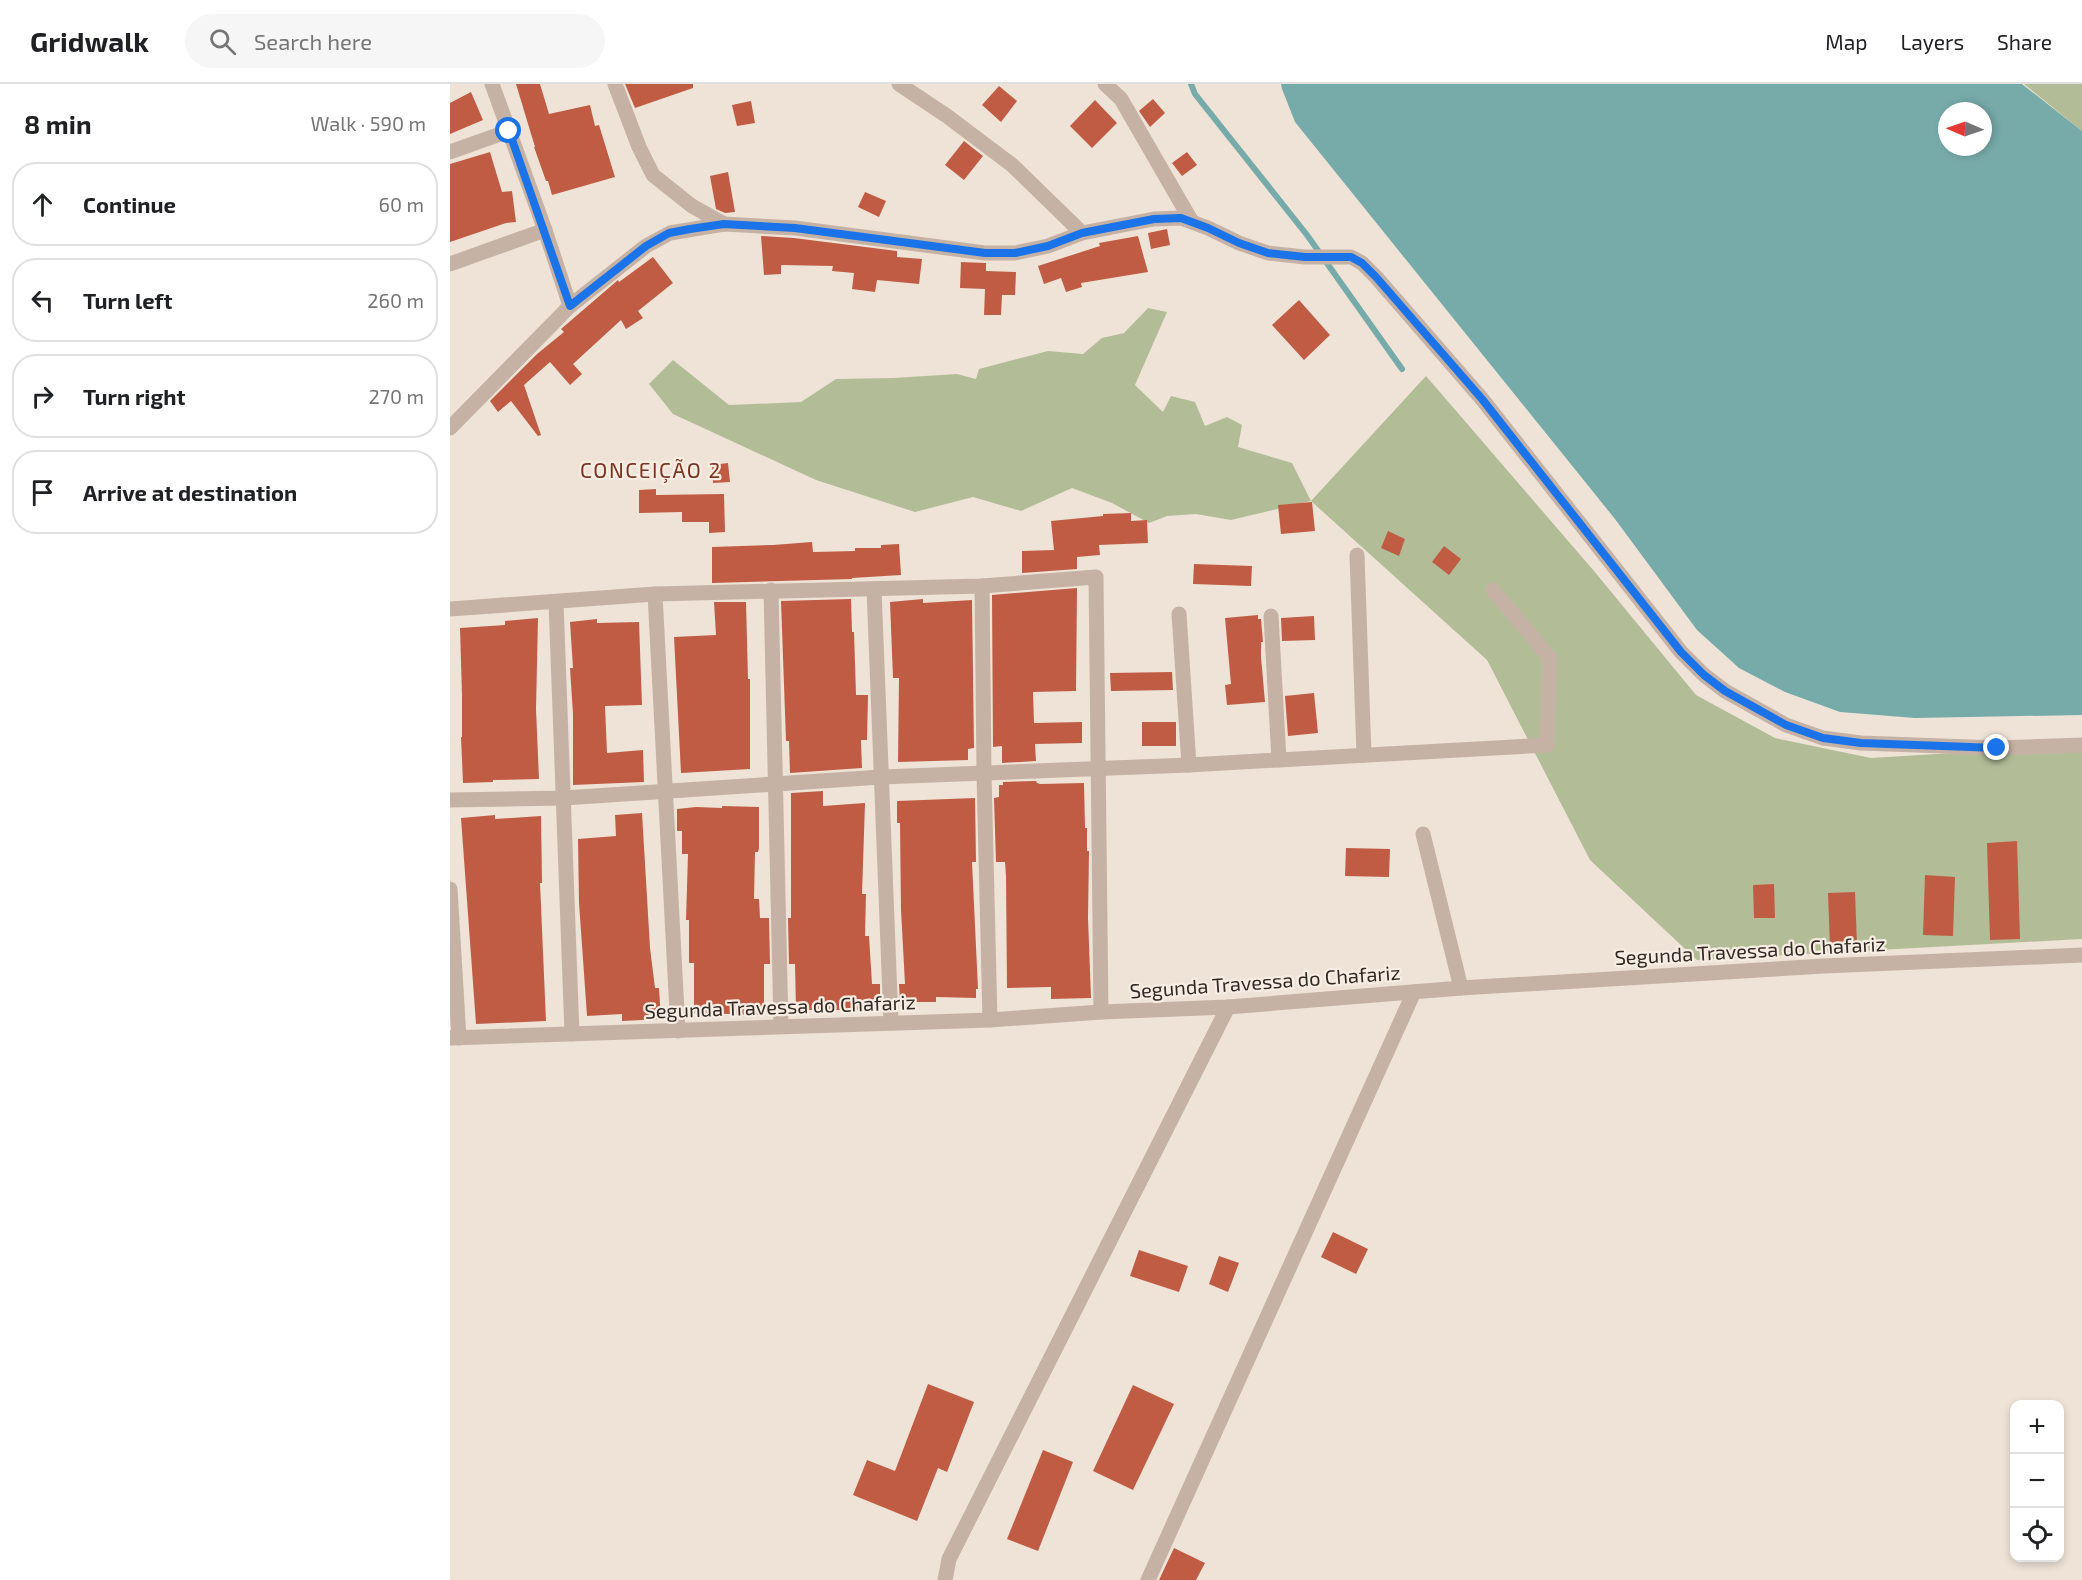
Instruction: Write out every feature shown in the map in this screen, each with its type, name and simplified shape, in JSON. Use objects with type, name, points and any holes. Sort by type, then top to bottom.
[{"type":"street","points":[[492,84],[570,306]]},
{"type":"street","points":[[615,84],[639,147],[653,175],[692,206],[724,224]]},
{"type":"street","points":[[899,84],[948,116],[1012,165],[1082,233]]},
{"type":"street","points":[[1105,84],[1121,99],[1192,222]]},
{"type":"street","points":[[450,152],[509,131]]},
{"type":"street","points":[[450,429],[570,306],[646,246],[669,233],[724,224],[795,228],[995,253],[1015,253],[1048,246],[1082,233],[1154,219],[1181,218],[1268,253],[1305,257],[1351,257],[1362,263],[1482,399],[1681,652],[1704,675],[1725,691],[1786,725],[1823,738],[1861,743],[1997,748],[2082,745]]},
{"type":"street","points":[[450,264],[545,230]]},
{"type":"street","points":[[1358,555],[1364,755]]},
{"type":"street","points":[[450,609],[655,594],[982,586],[1096,577],[1100,768],[1101,1012]]},
{"type":"street","points":[[982,586],[990,1020]]},
{"type":"street","points":[[874,589],[891,1022]]},
{"type":"street","points":[[771,590],[781,1026]]},
{"type":"street","points":[[450,800],[564,798],[881,777],[1189,765],[1547,745],[1550,658],[1493,590]]},
{"type":"street","points":[[655,594],[678,1031]]},
{"type":"street","points":[[556,602],[572,1034]]},
{"type":"street","points":[[1179,614],[1189,765]]},
{"type":"street","points":[[1271,616],[1279,760]]},
{"type":"street","points":[[1423,834],[1461,988]]},
{"type":"street","points":[[450,889],[454,1038]]},
{"type":"street","name":"Segunda Travessa do Chafariz","points":[[454,1038],[990,1020],[1101,1012],[1228,1007],[1461,988],[1824,966],[2082,955]]},
{"type":"street","points":[[1148,1580],[1414,992]]},
{"type":"street","points":[[945,1580],[949,1559],[1228,1007]]},
{"type":"green space","points":[[2024,84],[2082,84],[2082,131]]},
{"type":"green space","points":[[1148,308],[1167,312],[1135,385],[1163,412],[1171,396],[1195,402],[1205,426],[1227,417],[1242,425],[1238,447],[1292,463],[1311,501],[1231,520],[1196,514],[1167,516],[1149,523],[1112,503],[1072,488],[1021,511],[973,497],[915,512],[816,480],[673,414],[649,384],[673,360],[729,405],[801,402],[836,379],[957,374],[976,379],[979,369],[1048,351],[1083,354],[1102,338],[1124,333]]},
{"type":"green space","points":[[1426,376],[1594,571],[1696,695],[1775,738],[1871,758],[2082,745],[2082,939],[1697,960],[1590,860],[1487,660],[1311,501]]},
{"type":"water","points":[[1281,84],[2022,84],[2082,131],[2082,715],[1915,718],[1840,712],[1785,692],[1739,668],[1697,630],[1615,519],[1295,122]]},
{"type":"building","points":[[516,84],[540,84],[549,114],[590,105],[595,126],[599,125],[615,177],[552,195],[534,147]]},
{"type":"building","points":[[625,84],[693,84],[693,88],[635,108]]},
{"type":"building","points":[[999,86],[1017,101],[1001,122],[982,105]]},
{"type":"building","points":[[471,92],[483,120],[450,134],[450,103]]},
{"type":"building","points":[[1153,99],[1165,113],[1150,127],[1139,111]]},
{"type":"building","points":[[1095,100],[1117,123],[1092,148],[1070,126]]},
{"type":"building","points":[[751,101],[755,123],[737,126],[732,105]]},
{"type":"building","points":[[964,141],[983,156],[964,180],[945,165]]},
{"type":"building","points":[[490,152],[502,192],[512,191],[516,222],[506,223],[450,242],[450,164]]},
{"type":"building","points":[[1187,152],[1197,165],[1182,176],[1172,163]]},
{"type":"building","points":[[728,172],[735,212],[725,213],[716,209],[710,176]]},
{"type":"building","points":[[865,192],[886,201],[879,217],[858,207]]},
{"type":"building","points":[[1167,229],[1170,245],[1151,249],[1148,233]]},
{"type":"building","points":[[761,236],[897,251],[897,257],[922,259],[919,284],[877,280],[875,292],[852,289],[854,273],[832,271],[833,266],[781,265],[781,274],[764,275]]},
{"type":"building","points":[[1138,236],[1148,272],[1081,283],[1082,287],[1066,292],[1061,278],[1044,284],[1038,266],[1100,246],[1099,243]]},
{"type":"building","points":[[653,257],[673,283],[638,311],[643,318],[626,329],[621,320],[573,364],[582,374],[570,385],[550,362],[524,385],[541,435],[538,436],[511,401],[498,412],[490,401],[537,354],[564,332],[561,329],[618,280],[619,282]]},
{"type":"building","points":[[961,262],[986,263],[986,271],[1016,272],[1015,295],[1002,295],[1001,315],[984,315],[985,289],[960,288]]},
{"type":"building","points":[[1299,300],[1330,335],[1304,360],[1272,325]]},
{"type":"building","points":[[728,463],[730,482],[713,483],[712,465]]},
{"type":"building","points":[[656,489],[656,495],[724,494],[725,532],[709,533],[709,522],[682,522],[682,512],[639,513],[639,490]]},
{"type":"building","points":[[1312,502],[1315,531],[1281,534],[1278,505]]},
{"type":"building","points":[[1131,513],[1131,521],[1147,520],[1148,543],[1099,545],[1100,555],[1077,557],[1077,569],[1022,573],[1022,551],[1054,550],[1051,521]]},
{"type":"building","points":[[1388,531],[1405,539],[1399,556],[1381,548]]},
{"type":"building","points":[[812,542],[813,552],[855,551],[855,548],[881,548],[881,545],[899,544],[901,575],[852,579],[712,583],[712,547]]},
{"type":"building","points":[[1444,546],[1461,559],[1449,575],[1432,562]]},
{"type":"building","points":[[1194,564],[1252,566],[1251,586],[1193,584]]},
{"type":"building","points":[[1077,588],[1076,691],[1033,692],[1034,723],[1082,722],[1082,743],[1035,744],[1036,761],[1002,763],[1002,746],[993,747],[992,595]]},
{"type":"building","points":[[851,599],[856,695],[868,695],[867,740],[861,740],[862,768],[790,773],[789,741],[786,741],[781,601]]},
{"type":"building","points":[[923,599],[923,603],[972,600],[974,748],[968,749],[968,760],[898,762],[899,678],[893,678],[890,602]]},
{"type":"building","points":[[714,602],[746,602],[748,679],[750,679],[750,769],[681,773],[674,637],[716,635]]},
{"type":"building","points":[[1258,615],[1258,619],[1261,619],[1263,642],[1261,642],[1261,657],[1265,702],[1227,705],[1225,685],[1231,684],[1225,618]]},
{"type":"building","points":[[1314,616],[1315,640],[1282,641],[1281,618]]},
{"type":"building","points":[[538,618],[536,709],[539,779],[463,783],[460,628],[505,625],[505,621]]},
{"type":"building","points":[[597,619],[597,623],[639,622],[642,705],[605,706],[607,753],[643,750],[644,782],[573,785],[573,714],[570,668],[573,668],[570,622]]},
{"type":"building","points":[[1172,672],[1173,690],[1111,691],[1110,673]]},
{"type":"building","points":[[1314,693],[1318,733],[1288,736],[1285,696]]},
{"type":"building","points":[[1142,722],[1176,722],[1176,746],[1142,746]]},
{"type":"building","points":[[1036,781],[1040,784],[1084,783],[1085,828],[1087,828],[1087,851],[1089,851],[1088,918],[1091,998],[1051,999],[1051,987],[1007,988],[1006,876],[1005,862],[996,862],[994,798],[999,797],[999,785],[1003,785],[1003,782]]},
{"type":"building","points":[[823,791],[823,806],[865,803],[862,894],[866,894],[865,936],[869,936],[872,984],[880,984],[878,1010],[796,1010],[795,964],[789,964],[791,793]]},
{"type":"building","points":[[975,798],[976,862],[972,862],[978,989],[976,989],[976,998],[936,997],[936,1002],[900,1002],[899,984],[905,984],[900,823],[897,823],[897,801]]},
{"type":"building","points":[[722,806],[759,807],[759,848],[758,852],[755,852],[754,899],[759,899],[760,918],[769,918],[770,964],[764,964],[764,1015],[694,1013],[694,963],[689,963],[689,920],[686,920],[688,854],[682,854],[682,831],[677,831],[677,809],[722,808]]},
{"type":"building","points":[[642,813],[650,948],[655,988],[659,988],[661,1019],[622,1021],[622,1014],[587,1016],[579,903],[578,839],[616,836],[615,815]]},
{"type":"building","points":[[495,815],[495,819],[541,816],[542,883],[540,883],[546,1021],[476,1024],[461,818]]},
{"type":"building","points":[[2017,841],[2020,939],[1990,940],[1987,843]]},
{"type":"building","points":[[1346,848],[1390,849],[1389,877],[1345,876]]},
{"type":"building","points":[[1925,875],[1955,877],[1953,936],[1923,935]]},
{"type":"building","points":[[1774,884],[1775,918],[1754,918],[1753,885]]},
{"type":"building","points":[[1855,892],[1857,945],[1830,947],[1828,893]]},
{"type":"building","points":[[1333,1232],[1368,1249],[1356,1274],[1321,1257]]},
{"type":"building","points":[[1139,1250],[1188,1266],[1179,1292],[1130,1276]]},
{"type":"building","points":[[1219,1256],[1239,1263],[1228,1292],[1209,1284]]},
{"type":"building","points":[[928,1384],[974,1402],[947,1472],[938,1468],[917,1521],[853,1495],[867,1460],[895,1471]]},
{"type":"building","points":[[1133,1385],[1174,1404],[1133,1490],[1093,1471]]},
{"type":"building","points":[[1043,1450],[1073,1462],[1038,1551],[1007,1539]]},
{"type":"building","points":[[1174,1548],[1205,1563],[1196,1580],[1159,1580]]},
{"type":"waterway","points":[[1191,84],[1195,94],[1307,235],[1402,369]]},
{"type":"district","name":"CONCEIÇÃO 2","points":[[651,469]]},
{"type":"route","points":[[509,131],[570,306],[646,246],[669,233],[724,224],[795,228],[985,253],[1015,253],[1048,246],[1082,233],[1154,219],[1181,218],[1268,253],[1305,257],[1351,257],[1362,263],[1376,277],[1482,399],[1681,652],[1704,675],[1725,691],[1786,725],[1823,738],[1861,743],[1997,748]]}]
